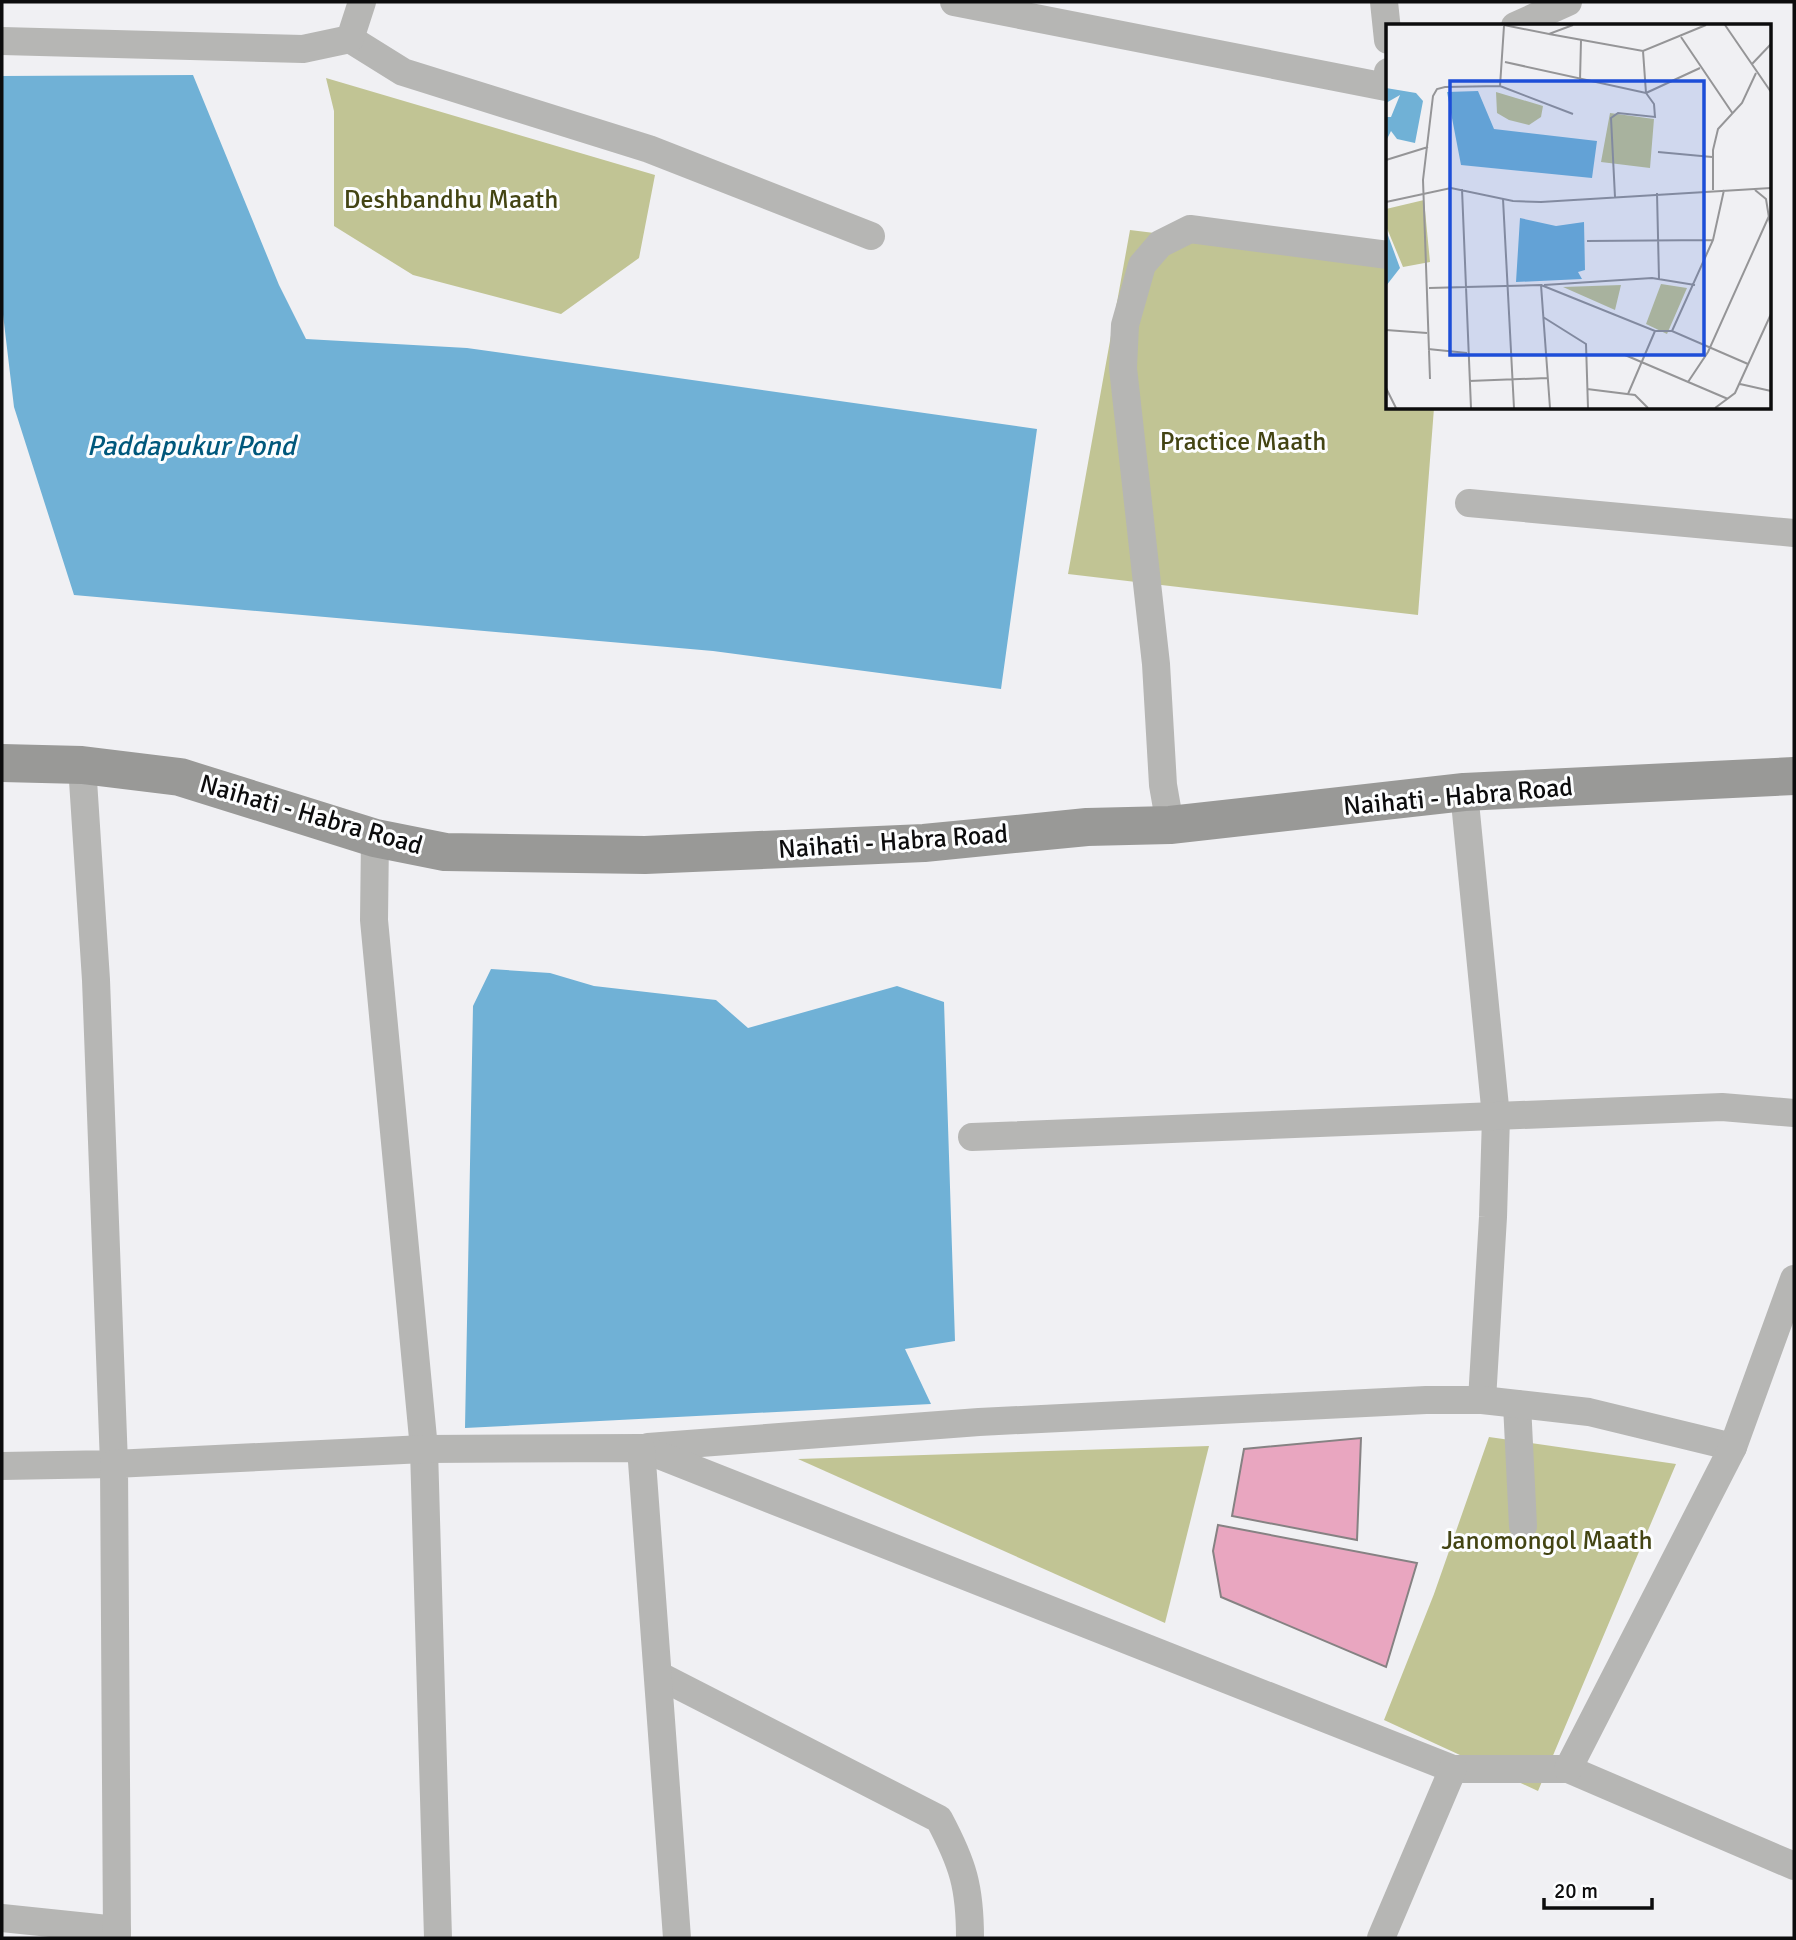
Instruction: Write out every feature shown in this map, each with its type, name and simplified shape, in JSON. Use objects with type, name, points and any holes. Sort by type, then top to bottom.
[{"type":"main road","name":"Naihati - Habra Road","points":[[2,763],[82,765],[180,777],[375,838],[445,852],[645,855],[924,843],[1087,827],[1170,825],[1464,792],[1794,776]]},
{"type":"street","points":[[350,39],[362,2]]},
{"type":"street","points":[[954,2],[1386,85]]},
{"type":"street","points":[[1384,2],[1386,24]]},
{"type":"street","points":[[1519,24],[1568,2]]},
{"type":"street","points":[[2,41],[303,48],[350,39],[403,72],[649,149],[870,236]]},
{"type":"street","points":[[1170,825],[1163,785],[1156,664],[1123,368],[1125,325],[1142,265],[1160,244],[1190,229],[1386,255]]},
{"type":"street","points":[[1469,503],[1794,533]]},
{"type":"street","points":[[2,1919],[117,1934],[114,1464],[96,980],[82,765]]},
{"type":"street","points":[[1464,792],[1496,1117],[1482,1400]]},
{"type":"street","points":[[375,838],[374,920],[424,1449],[438,1938]]},
{"type":"street","points":[[972,1137],[1722,1107],[1794,1113]]},
{"type":"street","points":[[1568,1769],[1733,1447],[1794,1279]]},
{"type":"street","points":[[2,1466],[114,1464],[424,1449],[641,1448],[979,1422],[1426,1400],[1482,1400],[1588,1412],[1733,1447]]},
{"type":"street","points":[[1517,1404],[1523,1527]]},
{"type":"street","points":[[641,1448],[677,1938]]},
{"type":"street","points":[[641,1448],[1453,1769],[1568,1769],[1794,1866]]},
{"type":"street","points":[[658,1675],[939,1819],[961,1861],[970,1903],[970,1938]]},
{"type":"street","points":[[1381,1938],[1453,1769]]},
{"type":"green space","name":"Deshbandhu Maath","points":[[326,78],[655,175],[639,258],[561,314],[413,275],[334,226],[334,111]]},
{"type":"green space","name":"Practice Maath","points":[[1130,230],[1386,262],[1386,410],[1434,410],[1418,615],[1068,574]]},
{"type":"green space","name":"Janomongol Maath","points":[[1489,1437],[1676,1464],[1538,1791],[1384,1720],[1434,1594]]},
{"type":"green space","points":[[1209,1446],[1165,1623],[798,1459]]},
{"type":"water","name":"Paddapukur Pond","points":[[193,75],[279,285],[306,339],[467,348],[1037,429],[1001,689],[713,651],[74,595],[14,407],[2,306],[2,76]]},
{"type":"water","points":[[491,969],[550,973],[594,986],[716,1000],[748,1028],[897,986],[944,1002],[955,1341],[905,1349],[931,1404],[465,1428],[473,1006]]},
{"type":"building","points":[[1361,1438],[1357,1540],[1232,1516],[1244,1449]]},
{"type":"building","points":[[1218,1525],[1417,1563],[1386,1667],[1221,1597],[1213,1551]]}]
